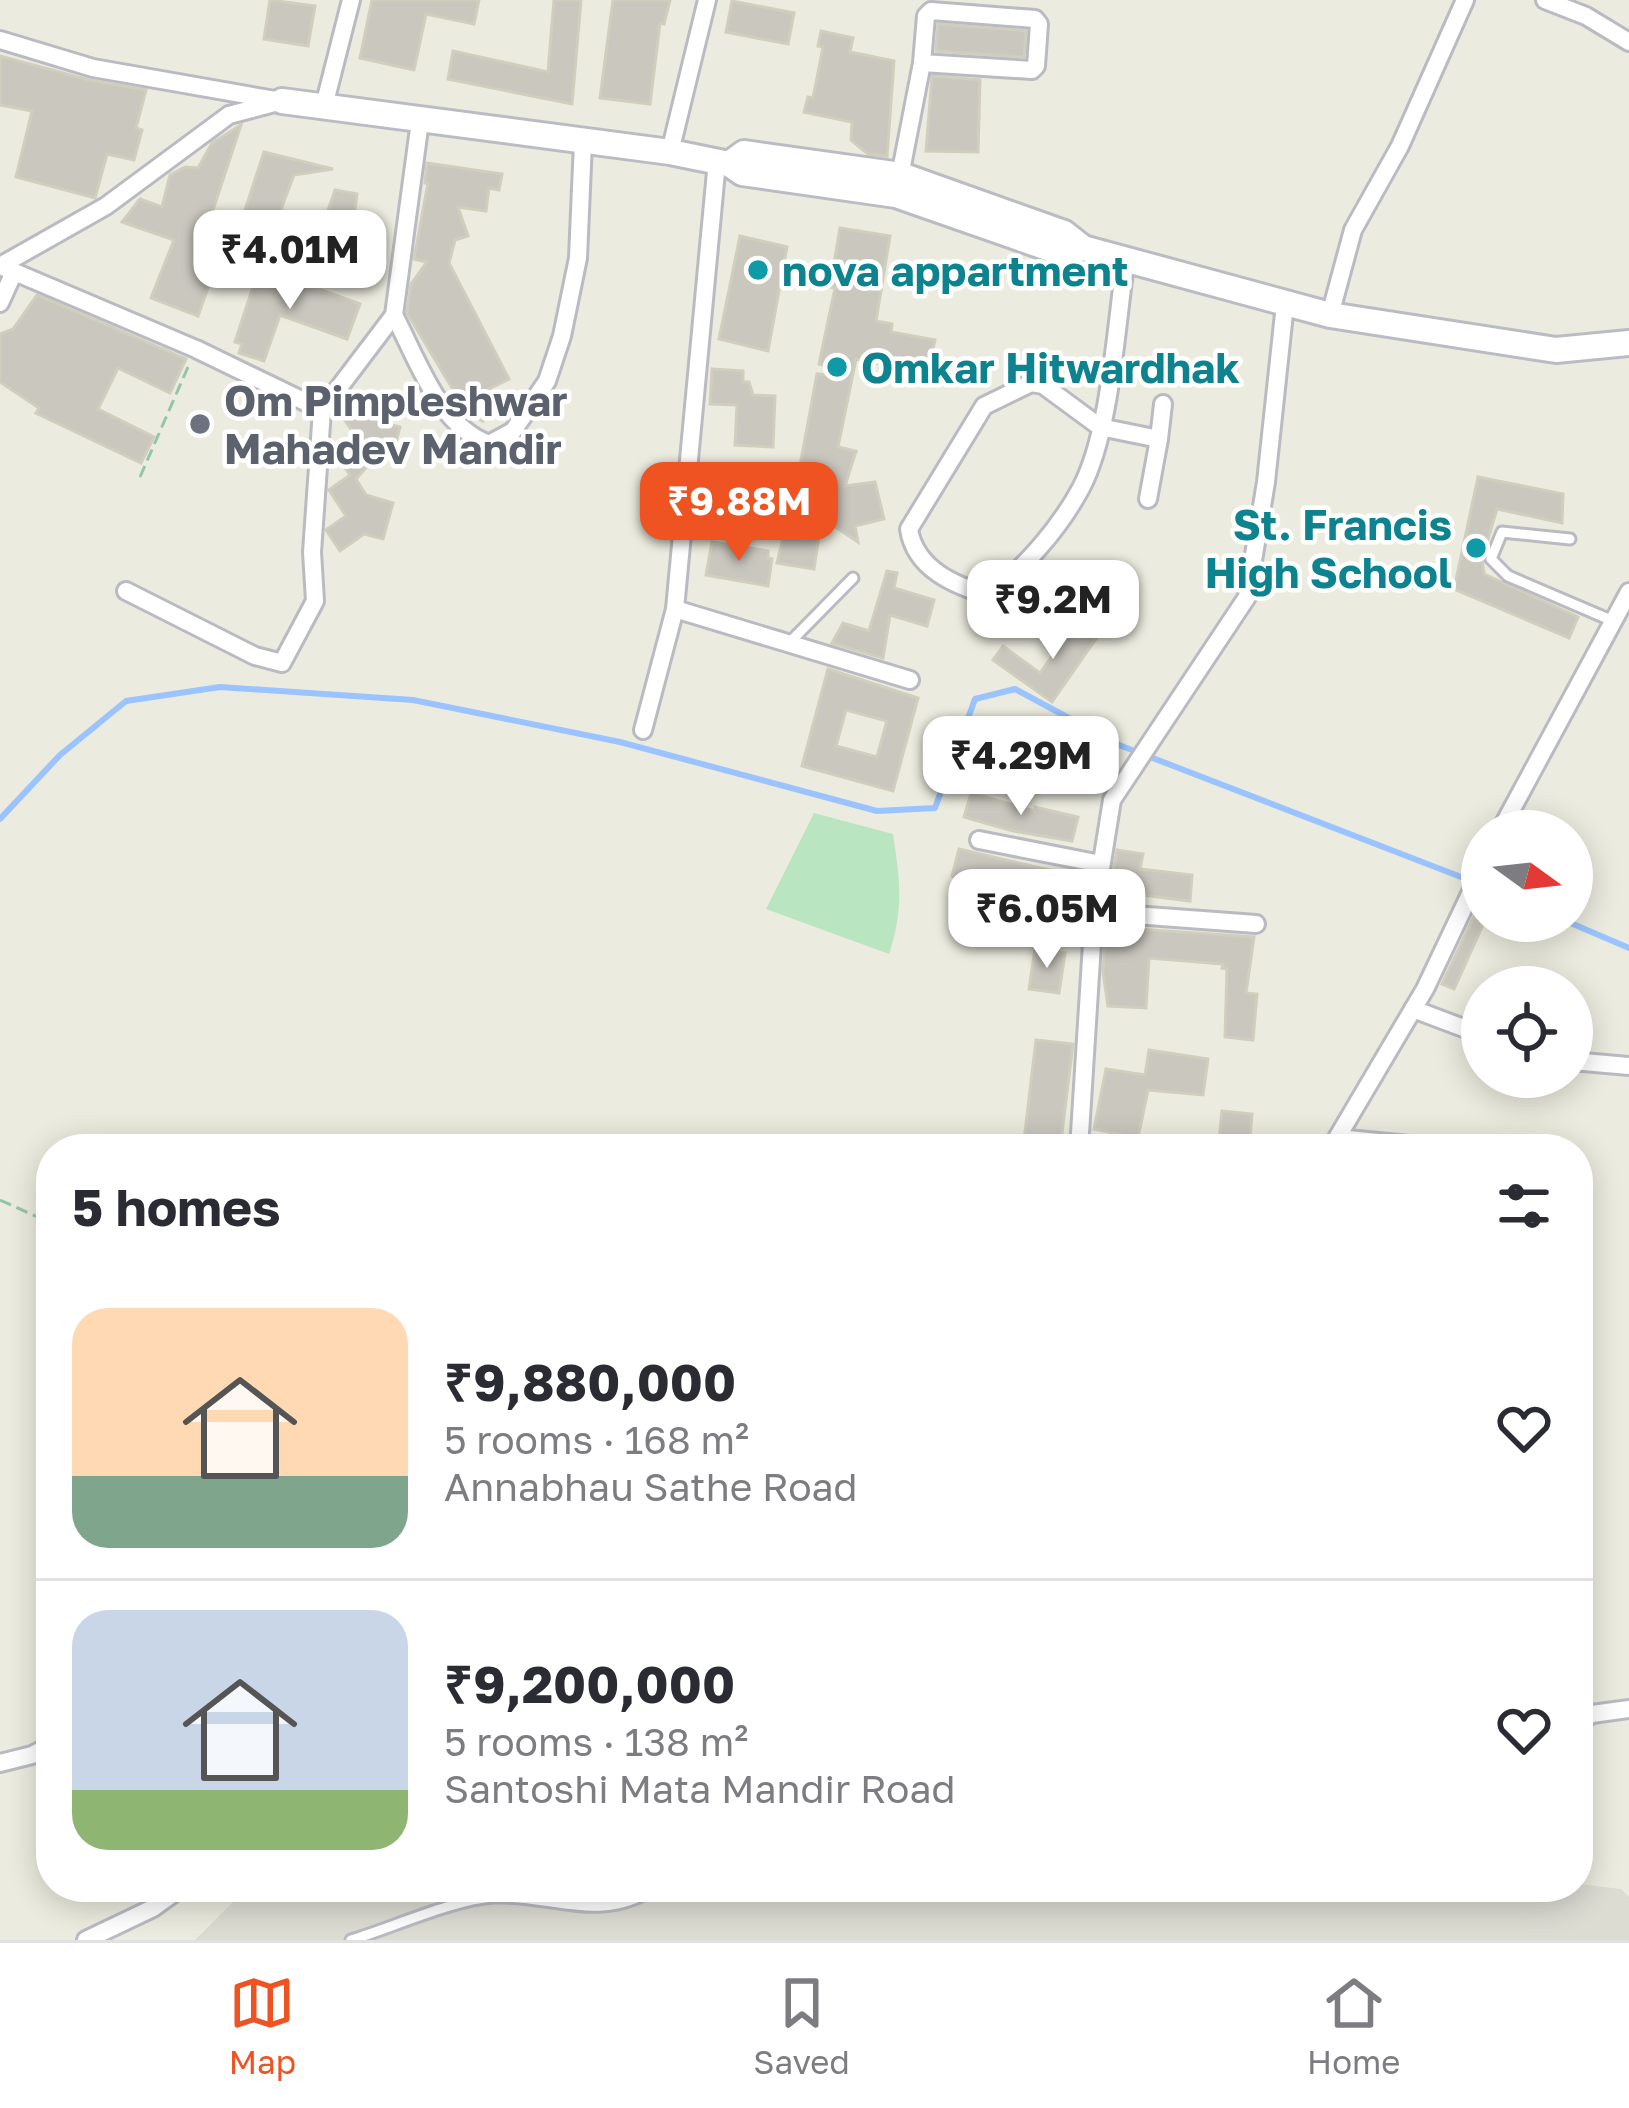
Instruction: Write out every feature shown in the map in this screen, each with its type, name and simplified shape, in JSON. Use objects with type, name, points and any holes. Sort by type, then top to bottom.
[{"type":"street","points":[[324,106],[351,0]]},
{"type":"street","points":[[670,152],[707,0]]},
{"type":"street","points":[[1330,315],[1353,230],[1400,146],[1466,0]]},
{"type":"street","points":[[1545,0],[1586,16],[1629,42]]},
{"type":"street","points":[[898,185],[922,63],[926,16],[931,10],[1035,19],[1039,24],[1032,70],[922,63]]},
{"type":"street","points":[[0,40],[93,68],[282,101],[723,162],[744,153],[836,176],[898,185],[987,217],[1064,232],[1083,248],[1330,315],[1556,350],[1629,344]]},
{"type":"street","points":[[2,294],[6,268],[106,206],[229,115],[282,101]]},
{"type":"street","points":[[126,591],[255,656],[283,663],[315,601],[312,552],[322,410],[394,315],[420,121]]},
{"type":"street","points":[[394,315],[450,420],[468,436],[489,444],[513,431],[547,381],[562,336],[578,258],[583,142]]},
{"type":"street","points":[[644,730],[675,609],[723,162]]},
{"type":"street","points":[[1126,258],[1100,427],[1082,486],[1035,556],[991,596],[953,585],[912,549],[909,529],[984,406],[1031,383],[1043,385],[1100,427],[1159,439]]},
{"type":"street","points":[[6,268],[196,349],[322,410]]},
{"type":"street","points":[[1079,1134],[1094,912],[1112,800],[1247,597],[1266,482],[1285,304]]},
{"type":"street","points":[[1148,499],[1163,404]]},
{"type":"street","points":[[1511,810],[1629,592]]},
{"type":"street","points":[[675,609],[911,678]]},
{"type":"street","points":[[979,840],[1101,864]]},
{"type":"street","points":[[1094,912],[1256,924]]},
{"type":"street","points":[[1339,1134],[1413,1010],[1461,913]]},
{"type":"street","points":[[1413,1010],[1461,1027]]},
{"type":"street","points":[[1593,1063],[1629,1066]]},
{"type":"street","points":[[1593,1714],[1629,1709]]},
{"type":"street","points":[[0,1763],[36,1753]]},
{"type":"street","points":[[86,1940],[161,1902]]},
{"type":"lane","points":[[1570,539],[1502,532],[1492,559],[1508,576],[1612,622]]},
{"type":"lane","points":[[789,643],[853,578]]},
{"type":"lane","points":[[351,1940],[475,1902]]},
{"type":"lane","points":[[533,1902],[592,1909],[625,1902]]},
{"type":"path","points":[[140,477],[196,349]]},
{"type":"path","points":[[0,1200],[36,1216]]},
{"type":"shaded area","points":[[1593,1886],[1621,1889],[1629,1897],[1629,1940],[195,1940],[233,1902],[1593,1902]]},
{"type":"green space","points":[[814,813],[893,834],[899,894],[889,954],[766,909]]},
{"type":"building","points":[[270,0],[315,6],[308,46],[264,39]]},
{"type":"building","points":[[372,0],[479,0],[474,24],[426,14],[414,70],[360,58]]},
{"type":"building","points":[[554,0],[581,0],[572,104],[448,79],[453,51],[548,72]]},
{"type":"building","points":[[613,0],[670,0],[664,24],[660,23],[650,104],[600,98]]},
{"type":"building","points":[[732,1],[794,13],[788,44],[726,32]]},
{"type":"building","points":[[938,24],[1026,31],[1024,57],[936,51]]},
{"type":"building","points":[[821,31],[853,38],[850,52],[894,61],[887,156],[868,154],[851,140],[852,122],[804,112],[808,97],[813,98],[823,47],[818,46]]},
{"type":"building","points":[[0,56],[146,90],[134,160],[107,154],[95,198],[16,177],[32,111],[0,105]]},
{"type":"building","points":[[932,76],[980,80],[978,152],[926,151]]},
{"type":"building","points":[[241,125],[209,222],[229,229],[198,316],[151,298],[174,240],[122,222],[140,199],[162,207],[170,175],[185,167],[198,168],[212,143]]},
{"type":"building","points":[[264,152],[333,169],[294,175],[274,228],[243,216]]},
{"type":"building","points":[[427,163],[502,174],[499,190],[489,188],[486,211],[458,207],[468,236],[455,240],[449,263],[509,379],[487,390],[483,421],[467,413],[407,313],[411,284],[427,262],[414,259],[428,183]]},
{"type":"building","points":[[335,190],[357,194],[353,225],[366,228],[362,242],[308,231],[312,216],[325,219]]},
{"type":"building","points":[[840,228],[890,236],[876,321],[892,324],[891,332],[935,340],[928,373],[856,359],[838,447],[856,451],[845,486],[875,482],[884,519],[855,526],[858,542],[828,522],[817,474],[799,471],[817,374],[825,375],[826,366],[819,364],[835,288],[830,287]]},
{"type":"building","points":[[740,236],[787,247],[768,351],[719,339]]},
{"type":"building","points":[[259,268],[360,304],[347,339],[280,315],[264,361],[239,353],[242,344],[235,342]]},
{"type":"building","points":[[37,295],[186,359],[170,393],[118,368],[98,409],[154,437],[141,463],[36,413],[39,408],[0,382],[0,334],[13,329]]},
{"type":"building","points":[[712,369],[743,371],[743,382],[749,382],[753,395],[775,396],[773,447],[735,445],[737,405],[710,404]]},
{"type":"building","points":[[365,400],[380,422],[400,427],[391,459],[377,455],[356,479],[366,495],[393,503],[383,539],[364,534],[340,551],[326,530],[346,516],[329,490],[350,475],[333,451],[355,435],[342,416]]},
{"type":"building","name":"St. Francis High School","points":[[1478,477],[1563,494],[1562,523],[1497,509],[1482,559],[1484,574],[1578,617],[1569,638],[1454,589]]},
{"type":"building","points":[[788,517],[821,523],[814,569],[777,563]]},
{"type":"building","points":[[712,542],[768,551],[772,559],[768,586],[706,575]]},
{"type":"building","points":[[887,571],[897,573],[894,588],[934,600],[927,626],[890,615],[883,658],[832,643],[843,623],[869,631]]},
{"type":"building","points":[[1079,618],[1100,633],[1052,702],[993,660],[1003,646],[1040,673]]},
{"type":"building","points":[[828,669],[918,698],[893,791],[802,766]],"holes":[[[846,710],[887,721],[877,757],[836,746]]]},
{"type":"building","points":[[1038,737],[1094,757],[1084,787],[1028,769]]},
{"type":"building","points":[[971,793],[1034,811],[1035,807],[1078,817],[1072,841],[964,817]]},
{"type":"building","points":[[959,849],[1071,875],[1064,901],[952,876]]},
{"type":"building","points":[[1117,850],[1143,854],[1140,869],[1192,875],[1190,901],[1110,891]]},
{"type":"building","points":[[1106,927],[1254,937],[1246,993],[1257,994],[1253,1040],[1225,1037],[1227,969],[1223,964],[1149,958],[1146,1008],[1108,1006],[1103,972]]},
{"type":"building","points":[[1462,942],[1475,942],[1454,989],[1442,984]]},
{"type":"building","points":[[1035,949],[1065,953],[1059,993],[1029,989]]},
{"type":"building","points":[[1036,1040],[1073,1044],[1062,1134],[1025,1134]]},
{"type":"building","points":[[1149,1050],[1208,1059],[1203,1095],[1148,1090],[1139,1134],[1094,1129],[1106,1069],[1145,1075]]},
{"type":"building","points":[[1222,1111],[1252,1114],[1250,1134],[1220,1134]]},
{"type":"waterway","points":[[0,819],[60,755],[126,701],[220,687],[413,700],[620,742],[877,811],[935,808],[975,699],[1015,689],[1119,745],[1461,877]]},
{"type":"waterway","points":[[1593,933],[1629,948]]},
{"type":"place","name":"nova appartment","points":[[758,270]]},
{"type":"place","name":"Omkar Hitwardhak","points":[[837,367]]},
{"type":"place","name":"Om Pimpleshwar Mahadev Mandir","points":[[200,424]]},
{"type":"place","name":"St. Francis High School","points":[[1476,548]]}]
